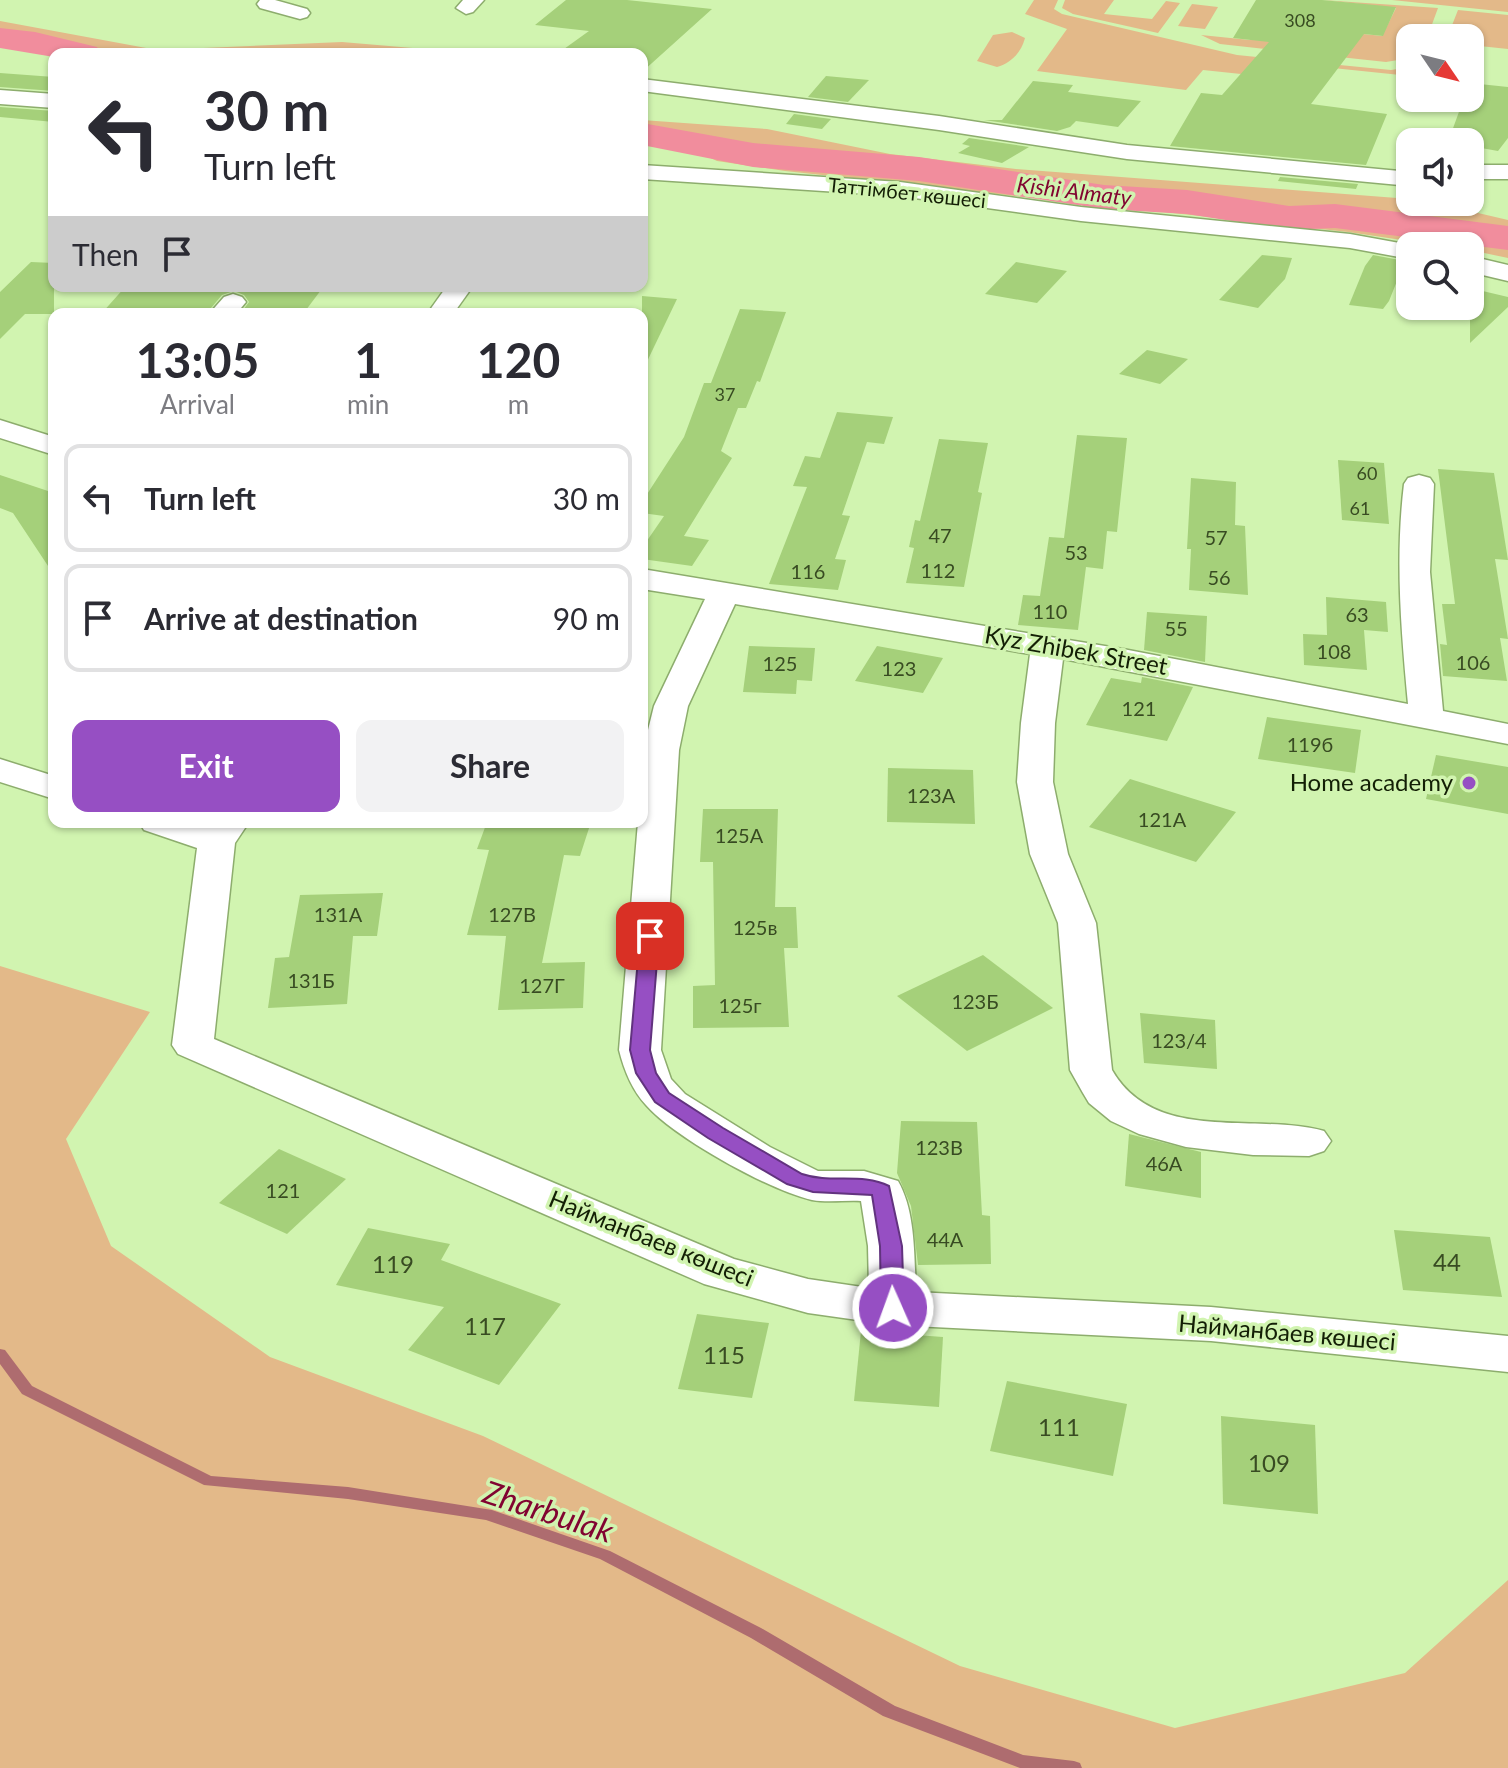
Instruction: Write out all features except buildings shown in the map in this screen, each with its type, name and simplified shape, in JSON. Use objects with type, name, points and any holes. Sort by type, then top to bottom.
[{"type":"street","points":[[271,0],[267,4],[300,13]]},
{"type":"street","points":[[648,86],[939,123],[1127,152],[1396,178]]},
{"type":"street","points":[[0,97],[48,101]]},
{"type":"street","name":"Таттімбет көшесі","points":[[648,172],[900,189],[1081,214],[1350,241],[1396,249]]},
{"type":"street","points":[[1484,172],[1508,172]]},
{"type":"street","points":[[1484,267],[1508,273]]},
{"type":"street","points":[[0,429],[48,444]]},
{"type":"street","points":[[1419,484],[1414,519],[1414,580],[1426,718]]},
{"type":"street","name":"Kyz Zhibek Street","points":[[648,580],[1048,646],[1508,734]]},
{"type":"street","points":[[724,592],[671,706],[661,750],[640,1050],[646,1073],[662,1098],[760,1160],[813,1185],[871,1186],[882,1192],[891,1246],[893,1308]]},
{"type":"street","points":[[1048,646],[1038,723],[1035,782],[1049,854],[1077,923],[1091,1070],[1095,1084],[1136,1114],[1160,1126],[1205,1138],[1309,1141]]},
{"type":"street","points":[[0,770],[48,786]]},
{"type":"street","points":[[197,828],[224,832]]},
{"type":"street","name":"Найманбаев көшесі","points":[[224,832],[193,1045],[720,1272],[808,1296],[893,1308],[1211,1324],[1508,1354]]},
{"type":"shaded area","points":[[1034,0],[1058,0],[1054,9],[1062,14],[1237,55],[1396,69],[1396,75],[1275,62],[1241,74],[1203,70],[1186,90],[1037,71],[1067,29],[1025,14]]},
{"type":"shaded area","points":[[1065,0],[1114,0],[1104,14],[1152,19],[1166,1],[1180,3],[1158,33],[1073,14],[1062,8]]},
{"type":"shaded area","points":[[1322,0],[1438,8],[1432,24],[1396,24],[1396,60],[1386,62],[1220,44],[1201,35],[1250,40],[1260,23],[1382,36],[1396,8]]},
{"type":"shaded area","points":[[1392,0],[1508,0],[1508,12]]},
{"type":"shaded area","points":[[1192,4],[1218,7],[1205,29],[1178,26]]},
{"type":"shaded area","points":[[1458,10],[1508,15],[1508,49],[1484,46],[1484,24],[1452,24]]},
{"type":"shaded area","points":[[0,21],[146,48],[48,50],[0,47]]},
{"type":"shaded area","points":[[1012,32],[1025,38],[1011,60],[997,67],[977,61],[993,35]]},
{"type":"shaded area","points":[[342,42],[412,48],[203,48]]},
{"type":"shaded area","points":[[648,120],[767,129],[890,154],[1016,169],[1396,198],[1396,216],[1484,214],[1508,220],[1508,258],[1484,253],[1484,232],[1396,232],[1396,239],[717,161],[681,144],[648,143]]},
{"type":"shaded area","points":[[0,966],[150,1012],[66,1139],[111,1246],[270,1357],[483,1436],[960,1666],[1175,1728],[1405,1673],[1508,1580],[1508,1768],[0,1768]]},
{"type":"waterway","name":"Kіshі Almaty","points":[[0,38],[60,48]]},
{"type":"waterway","name":"Kіshі Almaty","points":[[648,135],[753,155],[919,169],[1104,197],[1187,202],[1289,218],[1335,216],[1508,238]]},
{"type":"waterway","name":"Zharbulak","points":[[0,1354],[27,1390],[209,1481],[348,1493],[487,1514],[605,1555],[756,1633],[889,1711],[1023,1762],[1074,1768]]},
{"type":"place","name":"Home academy","points":[[1469,783]]},
{"type":"route","points":[[650,936],[640,1050],[646,1073],[662,1098],[795,1179],[813,1185],[871,1186],[882,1192],[891,1246],[893,1308]]}]
